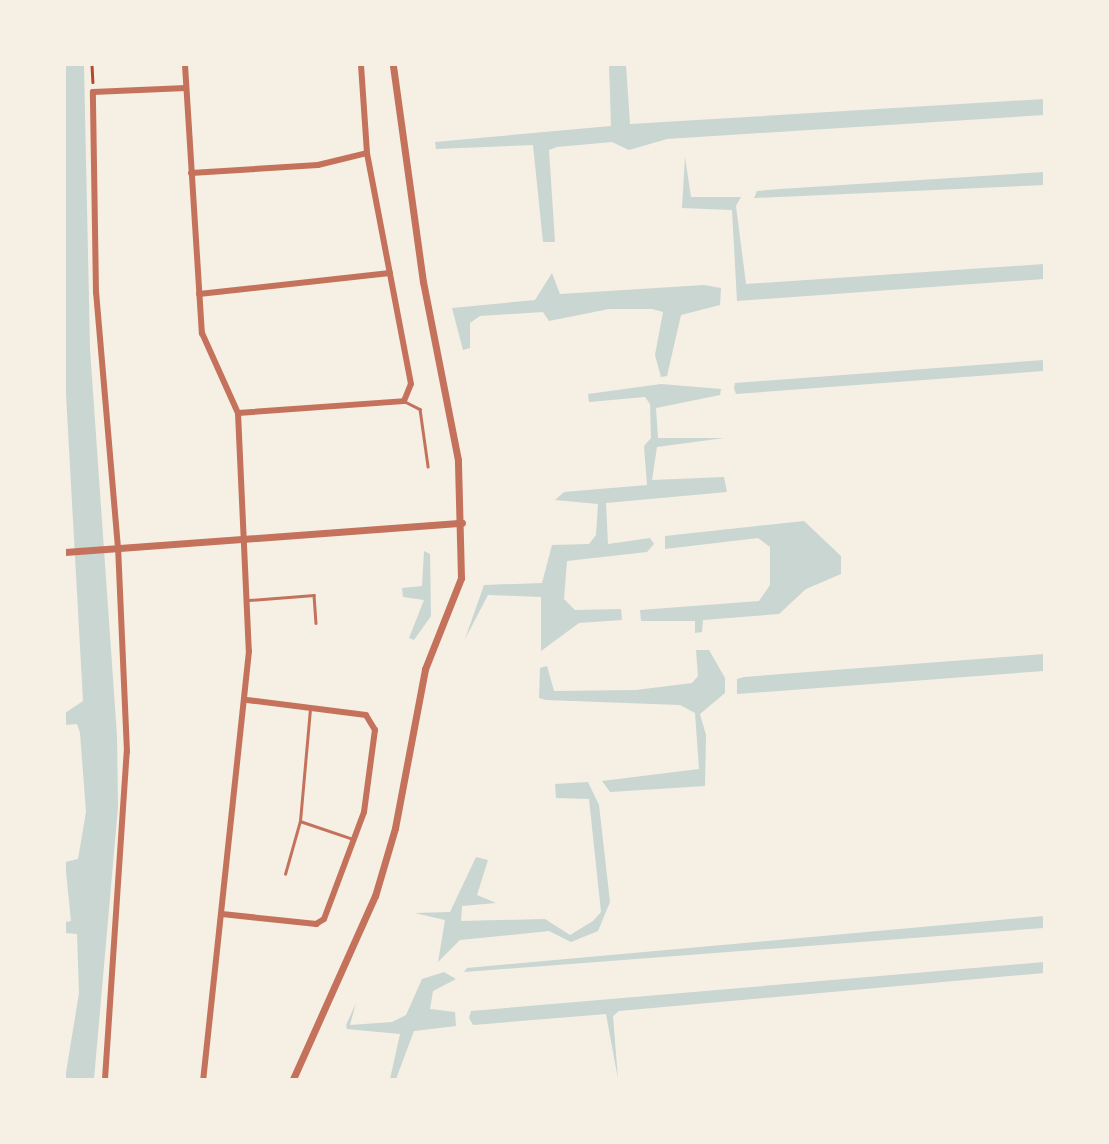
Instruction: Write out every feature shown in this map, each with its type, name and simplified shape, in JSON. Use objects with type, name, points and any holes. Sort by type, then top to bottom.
[{"type":"street","points":[[185,65],[199,294],[205,344],[238,413],[246,600],[247,700],[203,1079]]},
{"type":"street","points":[[238,413],[404,401],[411,384],[367,153],[361,65]]},
{"type":"street","points":[[293,1079],[387,859],[425,669],[461,578],[462,523],[458,460],[423,282],[393,65]]},
{"type":"street","points":[[105,1079],[126,815],[118,548],[96,293],[93,92],[186,88]]},
{"type":"street","points":[[191,173],[318,165],[367,153]]},
{"type":"street","points":[[199,294],[390,273]]},
{"type":"street","points":[[69,551],[462,523]]},
{"type":"street","points":[[222,915],[316,924],[324,919],[364,812],[374,720],[247,700]]},
{"type":"lane","points":[[404,401],[420,409],[428,466]]},
{"type":"lane","points":[[246,600],[314,595],[316,623]]},
{"type":"lane","points":[[285,874],[300,821],[310,709]]},
{"type":"lane","points":[[300,821],[354,839]]},
{"type":"path","points":[[92,65],[93,92]]},
{"type":"shaded area","points":[[65,65],[84,65],[90,349],[117,736],[118,807],[94,1079],[65,1079],[79,993],[77,934],[65,933],[65,922],[71,921],[65,862],[78,859],[86,812],[80,733],[77,724],[65,725],[65,713],[83,701],[65,376]]},
{"type":"shaded area","points":[[609,65],[626,65],[630,124],[1044,99],[1044,115],[667,139],[629,150],[612,142],[557,147],[549,150],[555,242],[543,242],[533,145],[436,149],[435,142],[611,126]]},
{"type":"shaded area","points":[[685,157],[691,197],[741,197],[736,206],[746,284],[1044,264],[1044,279],[737,301],[732,210],[682,208]]},
{"type":"shaded area","points":[[1044,172],[1044,185],[754,198],[757,191]]},
{"type":"shaded area","points":[[552,273],[560,294],[704,285],[721,288],[720,305],[681,315],[667,376],[661,377],[655,355],[663,312],[652,309],[609,309],[549,321],[543,312],[480,316],[470,323],[470,348],[463,350],[452,308],[535,300]]},
{"type":"shaded area","points":[[1044,360],[1044,371],[736,394],[734,388],[735,383]]},
{"type":"shaded area","points":[[661,384],[721,389],[720,395],[656,408],[658,438],[724,438],[657,447],[652,480],[724,477],[727,492],[606,503],[608,544],[650,538],[654,544],[647,552],[567,561],[564,599],[575,610],[621,609],[622,620],[579,623],[541,651],[541,597],[488,595],[465,639],[484,585],[542,583],[552,545],[589,544],[596,535],[598,504],[555,500],[564,492],[647,485],[644,446],[651,438],[650,404],[645,397],[589,402],[588,394]]},
{"type":"shaded area","points":[[804,521],[841,556],[841,574],[806,589],[779,614],[703,620],[702,632],[695,633],[695,621],[641,621],[640,610],[759,601],[770,585],[770,547],[758,538],[665,549],[665,536]]},
{"type":"shaded area","points":[[424,551],[430,554],[431,616],[414,640],[409,638],[424,600],[403,597],[402,588],[422,586]]},
{"type":"shaded area","points":[[696,650],[709,650],[725,678],[725,693],[700,714],[706,735],[705,786],[610,792],[602,781],[699,769],[695,713],[680,705],[539,698],[540,668],[547,666],[554,691],[636,690],[692,683],[698,676]]},
{"type":"shaded area","points":[[1044,654],[1044,671],[737,694],[737,679],[744,677]]},
{"type":"shaded area","points":[[588,782],[599,805],[610,902],[598,931],[571,942],[549,931],[460,940],[438,962],[445,920],[415,913],[450,912],[476,857],[488,860],[477,895],[496,903],[462,906],[461,921],[545,919],[570,935],[593,921],[601,912],[589,799],[556,798],[555,784]]},
{"type":"shaded area","points":[[1044,916],[1044,928],[464,972],[467,968]]},
{"type":"shaded area","points":[[1044,962],[1044,973],[619,1011],[613,1016],[618,1079],[606,1014],[473,1025],[469,1018],[471,1011]]},
{"type":"shaded area","points":[[444,972],[456,979],[433,991],[430,1009],[455,1012],[456,1026],[414,1031],[396,1079],[390,1079],[400,1034],[347,1029],[346,1025],[356,1003],[350,1025],[392,1022],[406,1015],[422,979]]}]
